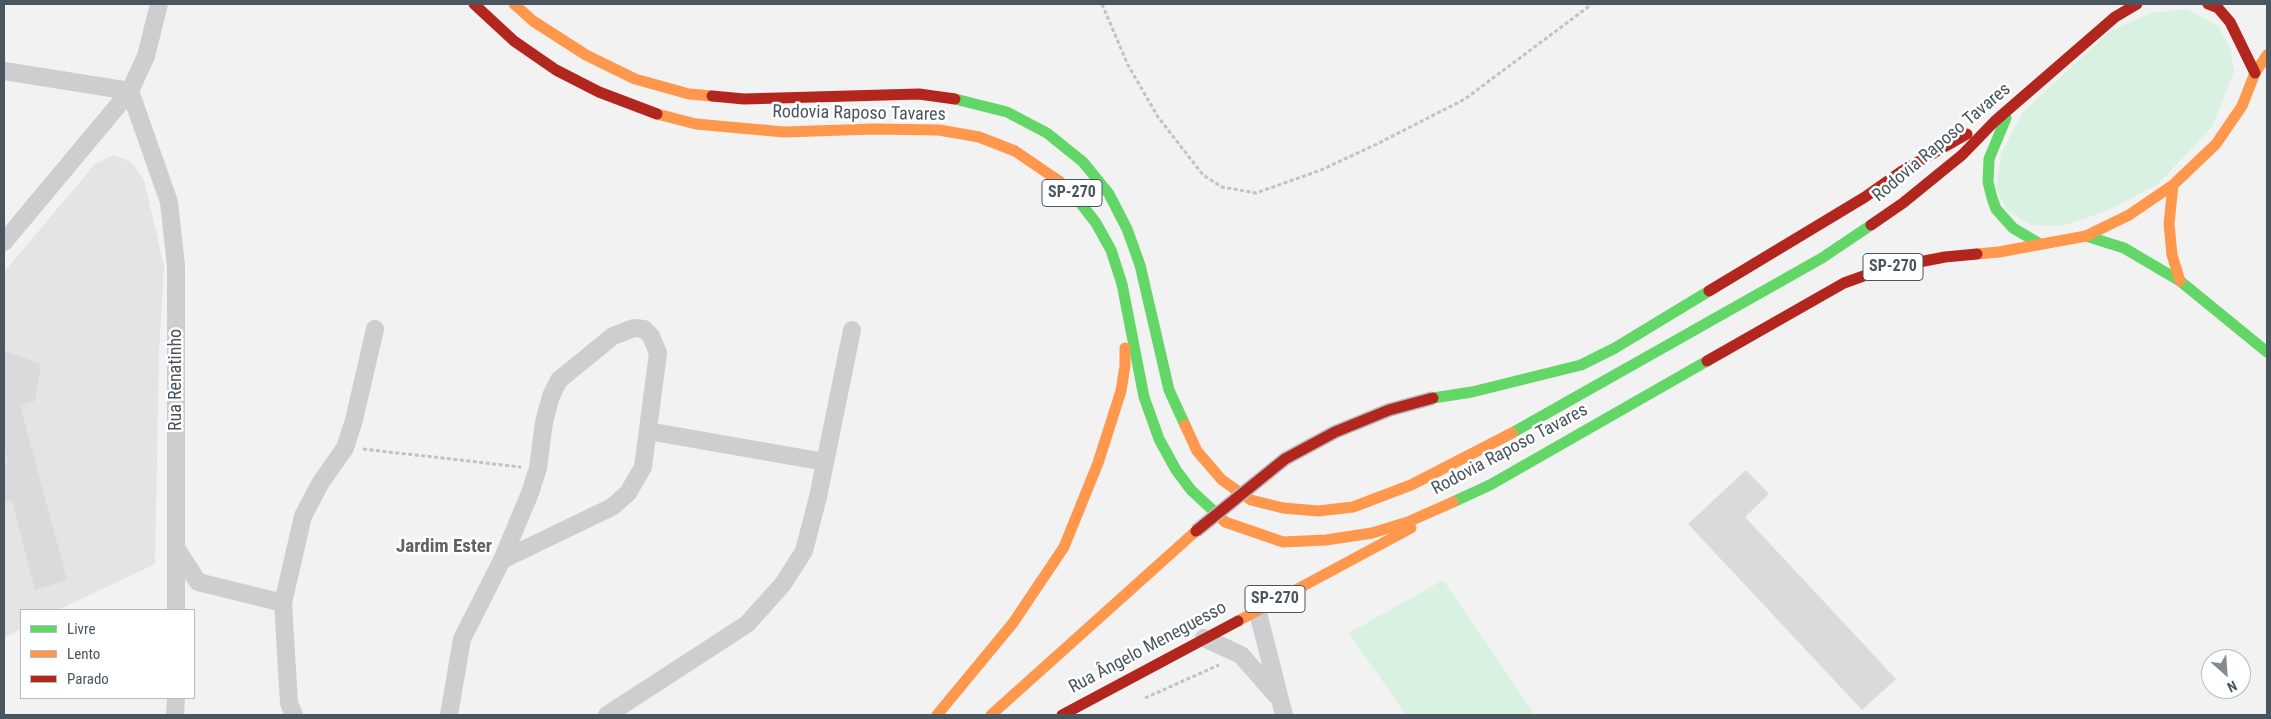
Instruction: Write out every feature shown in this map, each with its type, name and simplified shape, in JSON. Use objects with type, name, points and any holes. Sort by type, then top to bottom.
[{"type":"main road","name":"Rodovia Raposo Tavares","points":[[474,4],[514,41],[556,70],[599,92],[645,111],[696,124],[784,132],[874,129],[939,130],[979,137],[1015,151],[1051,174],[1075,196],[1096,223],[1111,250],[1119,276],[1144,397],[1159,439],[1176,470],[1191,490],[1225,522],[1283,542],[1345,538],[1372,533],[1408,522],[1490,485],[1844,283],[1884,269],[1945,257],[1999,252],[2086,236],[2129,215],[2173,185],[2216,144],[2242,106],[2255,73],[2267,55]]},
{"type":"main road","name":"Rodovia Raposo Tavares","points":[[514,4],[533,21],[586,55],[635,79],[689,94],[744,99],[919,94],[963,100],[1007,112],[1047,133],[1083,162],[1109,194],[1127,229],[1140,264],[1169,390],[1198,451],[1222,480],[1251,500],[1283,508],[1318,511],[1353,507],[1370,501],[1411,485],[1488,447],[1822,258],[1903,202],[1962,155],[1996,121],[2115,16],[2137,4]]},
{"type":"main road","points":[[2115,16],[2119,4]]},
{"type":"main road","points":[[2213,5],[2230,22],[2255,73]]},
{"type":"main road","points":[[2010,109],[1989,160],[1988,182],[1996,209],[2013,228],[2040,244]]},
{"type":"main road","points":[[991,715],[1196,531],[1249,486],[1294,454],[1335,432],[1389,410],[1433,398],[1472,392],[1547,375],[1581,365],[1615,348],[1865,196],[1909,167],[1960,138],[1996,121]]},
{"type":"main road","points":[[2173,185],[2169,224],[2172,255],[2180,281]]},
{"type":"main road","points":[[2086,236],[2124,248],[2180,281],[2267,352]]},
{"type":"main road","points":[[937,715],[1013,623],[1064,547],[1098,463],[1121,391],[1125,366],[1127,314]]},
{"type":"main road","name":"Rua Ângelo Meneguesso","points":[[1062,715],[1490,485]]},
{"type":"street","points":[[4,242],[130,92],[146,56],[160,4]]},
{"type":"street","points":[[4,71],[130,92]]},
{"type":"street","name":"Rua Renatinho","points":[[130,92],[169,202],[175,257],[176,609]]},
{"type":"street","points":[[449,715],[462,639],[502,560],[530,492],[538,468],[544,422],[551,396],[560,380],[613,336],[634,328],[644,328],[651,336],[658,353],[642,467],[628,493],[612,507],[502,560]]},
{"type":"street","points":[[294,715],[289,703],[282,603],[303,516],[321,482],[345,448],[354,420],[375,329]]},
{"type":"street","points":[[607,715],[746,624],[783,584],[804,551],[825,462],[852,330]]},
{"type":"street","points":[[648,431],[825,462]]},
{"type":"street","points":[[176,548],[198,582],[282,603]]},
{"type":"street","points":[[1257,609],[1282,707]]},
{"type":"street","points":[[1204,638],[1241,655],[1282,707]]},
{"type":"street","points":[[176,699],[176,715]]},
{"type":"path","points":[[1102,4],[1128,65],[1158,117],[1203,175],[1222,187],[1256,193],[1337,163],[1465,99],[1592,4]]},
{"type":"path","points":[[345,448],[538,468]]},
{"type":"path","points":[[1144,699],[1241,655]]},
{"type":"shaded area","points":[[114,155],[131,162],[144,180],[164,266],[159,352],[155,564],[60,609],[20,609],[20,630],[4,638],[4,272],[95,164]]},
{"type":"green space","points":[[2187,9],[2218,26],[2231,50],[2234,72],[2212,127],[2158,184],[2105,212],[2061,226],[2031,225],[2007,210],[1996,189],[2001,154],[2023,112],[2110,31],[2152,13]]},
{"type":"green space","points":[[1443,580],[1535,715],[1406,715],[1349,633]]},
{"type":"building","points":[[4,351],[41,364],[35,401],[20,405],[67,580],[35,590],[12,500],[4,502],[4,465],[8,464],[4,444]]},
{"type":"building","points":[[1746,470],[1769,494],[1745,517],[1896,679],[1862,710],[1688,524]]},
{"type":"traffic: fast","points":[[955,99],[1007,112],[1047,133],[1083,162],[1109,194],[1127,229],[1140,265],[1169,390],[1185,425]]},
{"type":"traffic: fast","points":[[2006,118],[1989,159],[1988,182],[1992,198],[1996,209],[2013,228],[2040,244]]},
{"type":"traffic: fast","points":[[1059,181],[1075,196],[1096,223],[1111,250],[1122,284],[1144,397],[1159,439],[1176,470],[1191,490],[1218,515]]},
{"type":"traffic: fast","points":[[1512,433],[1822,258],[1871,225]]},
{"type":"traffic: fast","points":[[2086,236],[2124,248],[2180,281],[2267,352]]},
{"type":"traffic: fast","points":[[1433,398],[1472,392],[1581,365],[1615,348],[1709,291]]},
{"type":"traffic: fast","points":[[1453,502],[1490,485],[1707,361]]},
{"type":"traffic: slow","points":[[514,4],[533,21],[586,55],[635,79],[689,94],[712,96]]},
{"type":"traffic: slow","points":[[1977,254],[1999,252],[2086,236],[2129,215],[2173,185],[2216,144],[2242,106],[2255,73],[2267,55]]},
{"type":"traffic: slow","points":[[657,114],[696,124],[784,132],[874,129],[939,130],[979,137],[1015,151],[1059,181]]},
{"type":"traffic: slow","points":[[2173,185],[2169,224],[2172,255],[2180,281]]},
{"type":"traffic: slow","points":[[937,715],[1013,623],[1064,547],[1098,463],[1121,391],[1125,366],[1125,348]]},
{"type":"traffic: slow","points":[[1185,425],[1197,451],[1222,480],[1251,500],[1283,508],[1318,511],[1353,507],[1411,485],[1512,433]]},
{"type":"traffic: slow","points":[[1218,515],[1225,522],[1283,542],[1326,540],[1372,533],[1408,522],[1453,502]]},
{"type":"traffic: slow","points":[[1238,621],[1411,528]]},
{"type":"traffic: slow","points":[[991,715],[1196,531]]},
{"type":"traffic: jam","points":[[474,4],[514,41],[556,70],[599,92],[657,114]]},
{"type":"traffic: jam","points":[[1871,225],[1903,203],[1962,155],[1995,121],[2115,17],[2137,4]]},
{"type":"traffic: jam","points":[[2208,4],[2218,8],[2230,22],[2255,73]]},
{"type":"traffic: jam","points":[[712,96],[744,99],[919,94],[955,99]]},
{"type":"traffic: jam","points":[[1709,291],[1865,197],[1902,171],[1967,134]]},
{"type":"traffic: jam","points":[[1707,361],[1844,283],[1883,269],[1945,257],[1977,254]]},
{"type":"traffic: jam","points":[[1196,531],[1285,459],[1335,432],[1389,410],[1433,398]]},
{"type":"traffic: jam","points":[[1062,715],[1238,621]]},
{"type":"district","name":"Jardim Ester","points":[[444,547]]}]
